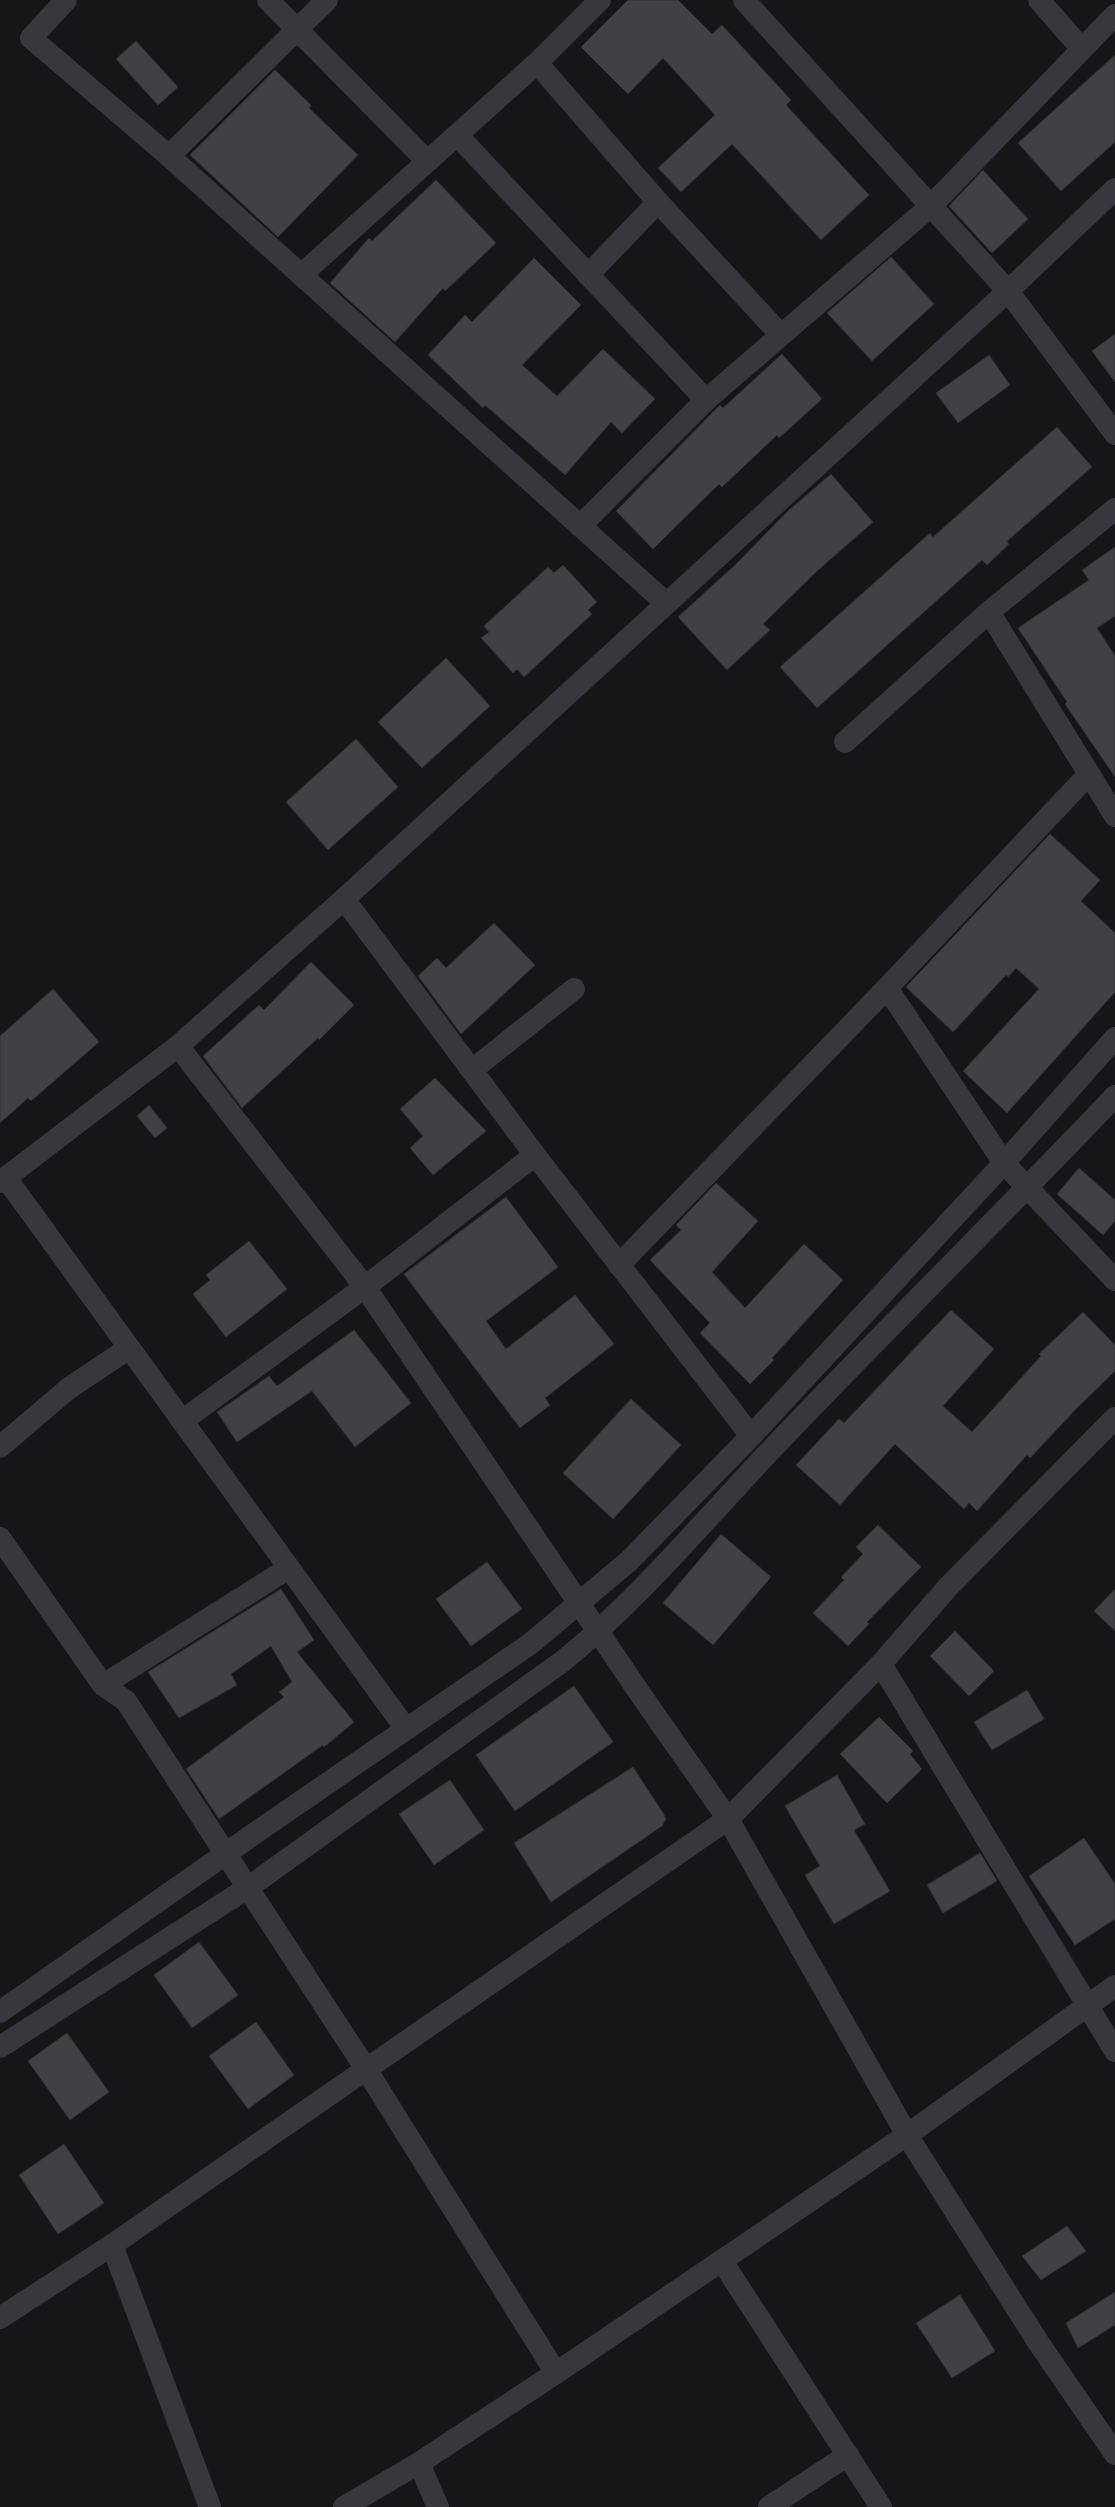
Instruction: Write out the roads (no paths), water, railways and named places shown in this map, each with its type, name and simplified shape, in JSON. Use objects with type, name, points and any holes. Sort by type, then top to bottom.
[{"type":"street","points":[[66,0],[31,38],[169,156],[666,603]]},
{"type":"street","points":[[268,0],[426,160]]},
{"type":"street","points":[[169,156],[327,0]]},
{"type":"street","points":[[301,275],[426,160],[457,135],[537,63],[600,0]]},
{"type":"street","points":[[744,0],[1008,291],[1115,434]]},
{"type":"street","points":[[1039,0],[1081,48]]},
{"type":"street","points":[[580,526],[706,400],[780,334],[932,205],[1081,48],[1115,15]]},
{"type":"street","points":[[537,63],[658,202],[780,334]]},
{"type":"street","points":[[457,135],[706,400]]},
{"type":"street","points":[[406,1729],[129,1348],[3,1180],[178,1046],[344,899],[1008,291],[1115,189]]},
{"type":"street","points":[[588,275],[658,202]]},
{"type":"street","points":[[844,742],[989,612],[1115,509]]},
{"type":"street","points":[[989,612],[1115,816]]},
{"type":"street","points":[[619,1265],[887,988],[1089,774]]},
{"type":"street","points":[[344,899],[619,1265],[751,1436]]},
{"type":"street","points":[[887,988],[1004,1163],[1115,1280]]},
{"type":"street","points":[[472,1070],[574,989]]},
{"type":"street","points":[[0,2012],[530,1644],[629,1561],[751,1436],[1004,1163],[1115,1038]]},
{"type":"street","points":[[178,1046],[365,1287],[579,1603],[600,1631],[643,1698],[728,1819],[907,2135],[1038,2342],[1115,2454]]},
{"type":"street","points":[[0,2046],[249,1887],[563,1662],[600,1631],[666,1565],[769,1452],[1028,1188],[1115,1096]]},
{"type":"street","points":[[182,1421],[365,1287],[536,1155]]},
{"type":"street","points":[[0,1447],[68,1389],[129,1348]]},
{"type":"street","points":[[0,2318],[112,2245],[728,1819],[881,1664],[948,1587],[1115,1418]]},
{"type":"street","points":[[0,1538],[103,1685],[126,1701],[366,2069],[556,2374]]},
{"type":"street","points":[[103,1685],[289,1568]]},
{"type":"street","points":[[881,1664],[1115,2050]]},
{"type":"street","points":[[344,2507],[419,2463],[556,2374],[907,2135],[1115,1986]]},
{"type":"street","points":[[112,2245],[210,2507]]},
{"type":"street","points":[[722,2261],[881,2507]]},
{"type":"street","points":[[769,2507],[848,2455]]},
{"type":"street","points":[[419,2463],[438,2507]]}]
